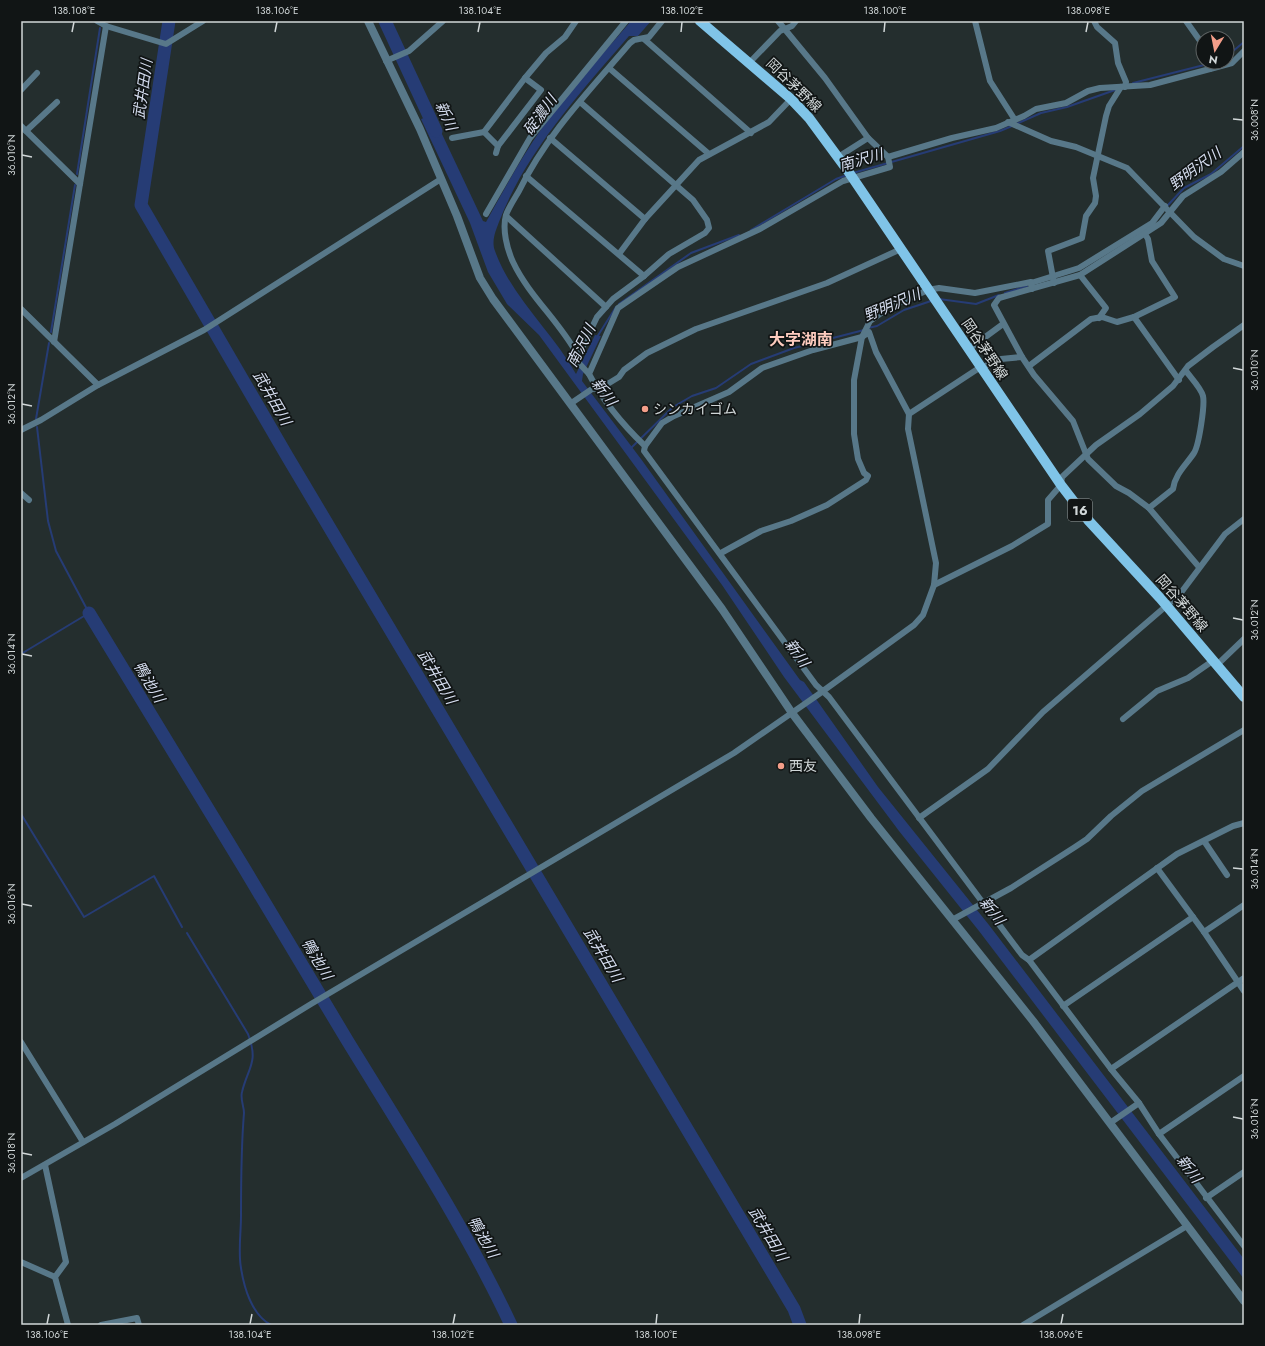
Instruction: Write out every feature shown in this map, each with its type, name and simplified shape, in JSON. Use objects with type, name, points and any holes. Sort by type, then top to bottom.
[{"type":"main road","name":"岡谷茅野線","points":[[703,22],[792,99],[809,118],[838,157],[1061,485],[1088,520],[1216,662],[1244,697]]},
{"type":"street","points":[[97,21],[106,26],[156,40],[164,44],[204,21]]},
{"type":"street","points":[[368,21],[420,129],[442,180],[480,278],[573,402],[722,609],[792,712],[870,818],[956,918],[1033,1021],[1114,1121],[1187,1226],[1244,1301]]},
{"type":"street","points":[[386,61],[407,52],[443,21]]},
{"type":"street","points":[[452,138],[484,132],[525,78],[546,53],[565,37],[576,21]]},
{"type":"street","points":[[486,214],[530,138],[626,21]]},
{"type":"street","points":[[577,354],[569,340],[526,285],[513,261],[504,237],[506,216],[526,176],[550,138],[630,42],[649,37],[662,21]]},
{"type":"street","points":[[589,374],[618,308],[678,267],[760,229],[852,178],[890,167],[888,157],[868,138],[825,78],[778,21]]},
{"type":"street","points":[[750,62],[785,29],[792,26],[796,21]]},
{"type":"street","points":[[975,21],[990,82],[1015,120]]},
{"type":"street","points":[[1054,283],[1048,251],[1082,238],[1086,216],[1095,203],[1096,196],[1093,178],[1099,156],[1106,116],[1109,106],[1126,82],[1118,63],[1115,43],[1097,27],[1094,21]]},
{"type":"street","points":[[1186,21],[1195,34]]},
{"type":"street","points":[[54,342],[106,26]]},
{"type":"street","points":[[644,39],[751,133]]},
{"type":"street","points":[[1235,60],[1244,51]]},
{"type":"street","points":[[609,68],[709,154]]},
{"type":"street","points":[[888,157],[952,138],[996,128],[1036,109],[1066,103],[1088,91],[1100,88],[1150,85],[1195,70]]},
{"type":"street","points":[[21,90],[37,73]]},
{"type":"street","points":[[496,153],[498,146],[541,90],[525,78]]},
{"type":"street","points":[[619,254],[645,219],[699,160],[769,122],[792,99]]},
{"type":"street","points":[[26,131],[57,102]]},
{"type":"street","points":[[580,102],[693,200],[707,220],[710,228],[704,234],[669,254],[644,276],[612,299],[597,317],[582,348],[577,354],[576,360],[589,374],[594,389],[634,437],[645,446]]},
{"type":"street","points":[[1008,122],[1051,142],[1076,147],[1127,168],[1165,206],[1169,213],[1181,226],[1224,259],[1244,266]]},
{"type":"street","points":[[21,126],[80,184]]},
{"type":"street","points":[[484,132],[498,146]]},
{"type":"street","points":[[550,138],[645,219]]},
{"type":"street","points":[[838,157],[868,138]]},
{"type":"street","points":[[1031,286],[1054,283],[1080,275],[1161,223],[1182,196],[1221,172],[1244,152]]},
{"type":"street","points":[[526,176],[644,276]]},
{"type":"street","points":[[21,430],[41,420],[98,385],[204,330],[442,180]]},
{"type":"street","points":[[1165,206],[1152,223],[1079,268],[1053,275],[1031,286],[998,298],[994,305],[1003,324],[1034,375],[1073,421],[1088,453],[1088,459],[1116,486],[1129,493],[1149,508],[1199,567]]},
{"type":"street","points":[[506,216],[606,307]]},
{"type":"street","points":[[1029,366],[1091,319],[1099,318],[1117,322],[1134,317],[1175,298],[1152,261],[1148,239],[1145,234]]},
{"type":"street","points":[[573,402],[594,389],[601,388],[619,377],[624,370],[647,353],[696,329],[827,283],[901,249]]},
{"type":"street","points":[[1080,275],[1106,308],[1099,318]]},
{"type":"street","points":[[721,553],[761,531],[791,521],[827,505],[866,480],[868,476],[864,473],[858,459],[854,434],[854,380],[862,337],[870,321],[888,308],[930,293],[939,288],[975,293],[1031,282],[1031,286]]},
{"type":"street","points":[[21,309],[98,385]]},
{"type":"street","points":[[1134,317],[1179,380]]},
{"type":"street","points":[[969,349],[1003,324]]},
{"type":"street","points":[[934,585],[1012,546],[1048,524],[1048,500],[1061,485],[1062,477],[1096,445],[1140,414],[1179,380],[1188,366],[1244,325]]},
{"type":"street","points":[[21,1178],[734,753],[792,712],[800,708],[821,692],[914,625],[927,607],[934,585],[936,563],[908,429],[909,414],[876,352],[869,332],[862,337],[813,350],[762,368],[729,392],[674,416],[662,423],[645,446],[644,451],[721,553],[821,692],[919,818],[981,903],[1022,955],[1029,960],[1206,1198],[1244,1246]]},
{"type":"street","points":[[909,414],[976,370],[982,369],[1001,359],[1022,357]]},
{"type":"street","points":[[1149,508],[1173,489],[1174,478],[1186,464],[1199,442],[1199,432],[1204,407],[1203,394],[1186,370]]},
{"type":"street","points":[[21,493],[29,500]]},
{"type":"street","points":[[919,818],[988,769],[1043,712],[1180,594],[1225,534],[1244,519]]},
{"type":"street","points":[[1124,718],[1157,691],[1188,678],[1216,662],[1244,639]]},
{"type":"street","points":[[956,918],[1010,888],[1087,839],[1111,816],[1142,791],[1244,730]]},
{"type":"street","points":[[1029,960],[1177,854],[1233,826],[1244,823]]},
{"type":"street","points":[[1204,841],[1226,875]]},
{"type":"street","points":[[1157,868],[1204,932],[1244,991]]},
{"type":"street","points":[[1204,932],[1244,905]]},
{"type":"street","points":[[1063,1006],[1193,917]]},
{"type":"street","points":[[1111,1069],[1244,978]]},
{"type":"street","points":[[21,1042],[83,1142]]},
{"type":"street","points":[[1159,1134],[1244,1076]]},
{"type":"street","points":[[1114,1121],[1137,1104]]},
{"type":"street","points":[[45,1165],[66,1262],[55,1277]]},
{"type":"street","points":[[1206,1198],[1244,1172]]},
{"type":"street","points":[[1023,1325],[1187,1226]]},
{"type":"street","points":[[21,1262],[55,1277]]},
{"type":"street","points":[[55,1277],[68,1325]]},
{"type":"street","points":[[101,1325],[137,1318],[139,1325]]},
{"type":"water","points":[[631,21],[651,21],[638,36],[629,36],[556,123],[539,147],[510,196],[495,232],[494,240],[495,251],[502,268],[511,284],[556,343],[576,374],[595,335],[601,336],[583,374],[582,381],[641,459],[800,680],[804,682],[878,787],[989,925],[1244,1259],[1244,1279],[979,931],[899,831],[784,677],[722,585],[539,335],[507,304],[488,272],[470,223],[421,119],[433,115],[483,221],[486,222],[534,139],[552,114]]},
{"type":"waterway","name":"武井田川","points":[[169,21],[141,205],[287,456],[794,1309],[800,1325]]},
{"type":"waterway","name":"新川","points":[[385,21],[436,131]]},
{"type":"waterway","points":[[77,174],[100,28]]},
{"type":"waterway","name":"南沢川","points":[[1235,49],[1244,42]]},
{"type":"waterway","name":"南沢川","points":[[1133,83],[1195,67]]},
{"type":"waterway","name":"南沢川","points":[[1016,124],[1041,113],[1067,107],[1115,90]]},
{"type":"waterway","name":"南沢川","points":[[853,173],[1000,131],[1012,126]]},
{"type":"waterway","name":"野明沢川","points":[[1167,206],[1184,188],[1211,174],[1244,146]]},
{"type":"waterway","name":"南沢川","points":[[751,230],[836,179],[847,175]]},
{"type":"waterway","points":[[51,332],[75,185]]},
{"type":"waterway","name":"南沢川","points":[[619,304],[691,253],[739,235]]},
{"type":"waterway","name":"野明沢川","points":[[1005,293],[1027,286]]},
{"type":"waterway","name":"野明沢川","points":[[939,299],[976,304],[999,295]]},
{"type":"waterway","name":"野明沢川","points":[[868,328],[877,326],[904,310],[931,301]]},
{"type":"waterway","name":"南沢川","points":[[597,337],[616,307]]},
{"type":"waterway","name":"野明沢川","points":[[631,448],[673,407],[692,396],[716,388],[751,364],[794,348],[864,330]]},
{"type":"waterway","points":[[36,419],[49,343]]},
{"type":"waterway","points":[[21,654],[89,613],[56,551],[48,521],[37,427]]},
{"type":"waterway","name":"鴨池川","points":[[89,613],[412,1145],[474,1252],[511,1325]]},
{"type":"waterway","points":[[21,814],[84,917],[154,876],[182,927]]},
{"type":"waterway","points":[[187,933],[248,1034],[253,1052],[253,1059],[244,1084],[242,1095],[244,1113],[241,1165],[240,1262],[244,1284],[250,1300],[259,1315],[271,1325]]},
{"type":"place","name":"シンカイゴム","points":[[645,409]]},
{"type":"place","name":"西友","points":[[781,766]]},
{"type":"district","name":"大字湖南","points":[[801,339]]},
{"type":"water label","name":"碇濃川","points":[[540,115]]}]
